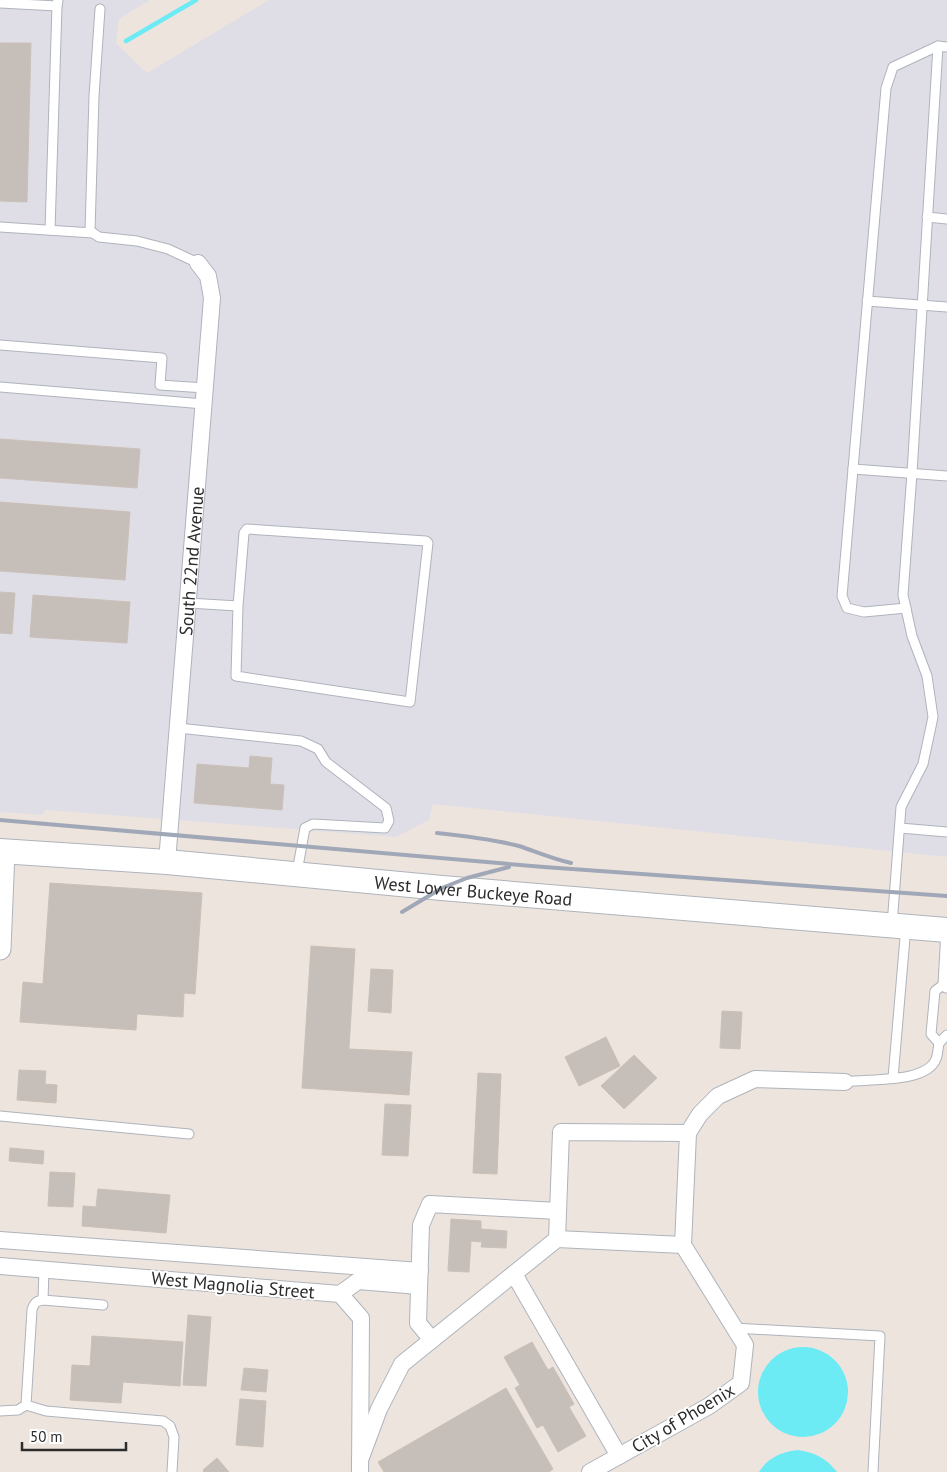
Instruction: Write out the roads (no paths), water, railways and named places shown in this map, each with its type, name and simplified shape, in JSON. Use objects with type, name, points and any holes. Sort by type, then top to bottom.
[{"type":"main road","name":"West Lower Buckeye Road","points":[[2,851],[167,862],[442,888],[947,930]]},
{"type":"street","name":"South 22nd Avenue","points":[[167,862],[212,298],[208,276],[198,262]]},
{"type":"street","points":[[0,949],[2,851]]},
{"type":"street","points":[[360,1466],[379,1409],[402,1364],[557,1239],[683,1245],[688,1133],[700,1114],[718,1096],[755,1079],[845,1082]]},
{"type":"street","points":[[557,1239],[561,1132],[688,1133]]},
{"type":"street","points":[[432,1340],[418,1323],[421,1224],[430,1204],[558,1211]]},
{"type":"street","name":"West Magnolia Street","points":[[0,1240],[419,1278]]},
{"type":"street","points":[[44,1270],[46,1244]]},
{"type":"street","name":"City of Phoenix","points":[[590,1472],[709,1406],[741,1382],[745,1345],[683,1245]]},
{"type":"street","name":"West Magnolia Street","points":[[0,1266],[340,1294],[358,1281],[419,1278]]},
{"type":"street","name":"City of Phoenix","points":[[514,1274],[620,1456]]},
{"type":"street","points":[[340,1294],[361,1318],[360,1466]]},
{"type":"lane","points":[[0,3],[58,3],[50,230]]},
{"type":"lane","points":[[100,9],[94,96],[90,231],[99,237],[137,241],[168,249],[198,262]]},
{"type":"lane","points":[[893,1078],[899,926],[901,807],[923,764],[933,717],[927,676],[912,636],[906,608],[903,595],[928,217],[942,46],[893,67],[886,88],[842,596],[847,608],[864,612],[906,608]]},
{"type":"lane","points":[[928,217],[947,219]]},
{"type":"lane","points":[[0,227],[93,233]]},
{"type":"lane","points":[[867,301],[947,307]]},
{"type":"lane","points":[[0,345],[162,358],[160,385],[204,396]]},
{"type":"lane","points":[[0,387],[204,396]]},
{"type":"lane","points":[[853,469],[947,476]]},
{"type":"lane","points":[[247,529],[427,541],[410,702],[236,676],[238,606],[244,533],[247,529]]},
{"type":"lane","points":[[188,603],[238,606]]},
{"type":"lane","points":[[178,728],[301,741],[318,749],[326,762],[386,808],[389,821],[385,828],[313,824],[304,828],[296,874]]},
{"type":"lane","points":[[900,828],[947,832]]},
{"type":"lane","points":[[939,1043],[932,1034],[935,991],[945,987],[947,930]]},
{"type":"lane","points":[[845,1082],[893,1078],[927,1070],[936,1059],[939,1043],[947,1035]]},
{"type":"lane","points":[[0,1116],[189,1134]]},
{"type":"lane","points":[[43,1300],[44,1270]]},
{"type":"lane","points":[[26,1405],[32,1310],[34,1304],[43,1300],[103,1305]]},
{"type":"lane","points":[[734,1328],[880,1336],[873,1472]]},
{"type":"lane","points":[[0,1411],[18,1410],[26,1405]]},
{"type":"lane","points":[[26,1405],[46,1412],[163,1422],[170,1426],[174,1437],[172,1472]]},
{"type":"water","points":[[803,1347],[820,1351],[835,1360],[844,1375],[848,1392],[844,1409],[835,1424],[820,1433],[803,1437],[786,1433],[771,1424],[762,1409],[758,1392],[762,1375],[771,1360],[786,1351]]},
{"type":"water","points":[[798,1450],[820,1457],[837,1472],[759,1472],[776,1456]]},
{"type":"waterway","points":[[126,41],[196,0]]},
{"type":"railway","points":[[0,820],[544,867],[947,896]]},
{"type":"railway","points":[[437,833],[519,846],[571,863]]},
{"type":"railway","points":[[402,912],[442,888],[467,878],[509,867]]}]
